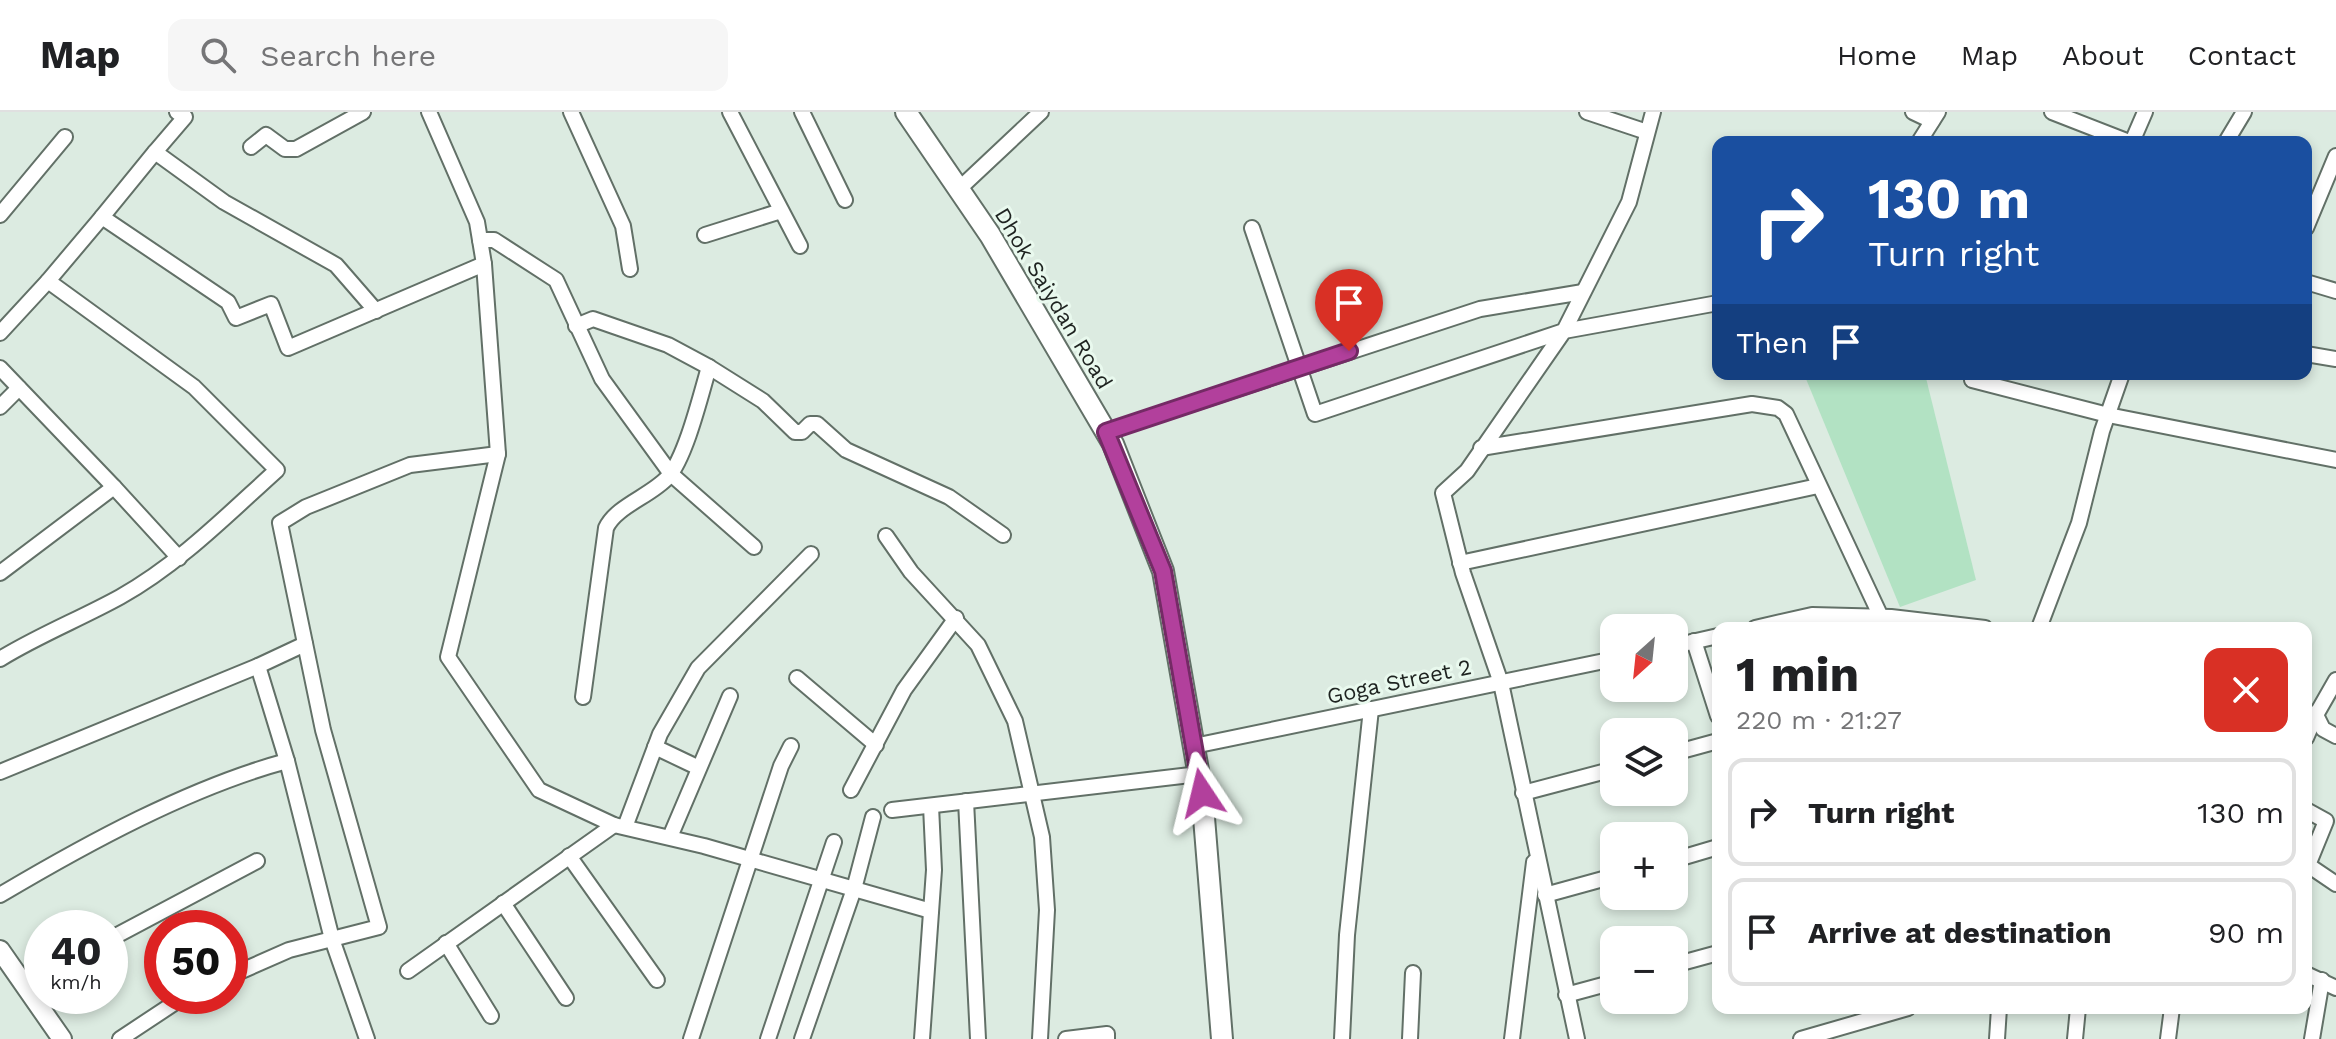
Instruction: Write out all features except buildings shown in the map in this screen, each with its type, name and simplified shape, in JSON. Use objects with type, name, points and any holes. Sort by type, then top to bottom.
[{"type":"main road","name":"Dhok Saiydan Road","points":[[906,112],[959,189],[1106,432],[1163,571],[1199,774],[1222,1039]]},
{"type":"street","points":[[0,333],[48,281],[185,117],[177,112]]},
{"type":"street","points":[[251,147],[261,135],[266,135],[285,149],[296,149],[363,112]]},
{"type":"street","points":[[571,112],[623,226],[630,269]]},
{"type":"street","points":[[730,112],[800,246]]},
{"type":"street","points":[[802,112],[845,200]]},
{"type":"street","points":[[959,189],[1041,112]]},
{"type":"street","points":[[1587,112],[1647,132]]},
{"type":"street","points":[[1577,1039],[1535,854],[1501,683],[1460,563],[1443,493],[1467,471],[1564,331],[1629,202],[1653,112]]},
{"type":"street","points":[[1913,112],[1935,116],[1923,136]]},
{"type":"street","points":[[2052,112],[2114,136]]},
{"type":"street","points":[[2133,136],[2145,112]]},
{"type":"street","points":[[2230,136],[2244,112]]},
{"type":"street","points":[[435,114],[477,222],[484,264],[498,454],[448,657],[539,790],[620,826],[751,859],[931,911]]},
{"type":"street","points":[[0,215],[65,137]]},
{"type":"street","points":[[155,152],[224,202],[336,265],[376,311]]},
{"type":"street","points":[[2312,214],[2336,156]]},
{"type":"street","points":[[705,235],[781,211]]},
{"type":"street","points":[[102,217],[228,302],[236,318],[271,304],[288,348],[484,264]]},
{"type":"street","points":[[1252,228],[1296,367],[1315,414],[1564,331],[1712,304]]},
{"type":"street","points":[[480,240],[494,240],[556,280],[602,379],[671,474],[754,547]]},
{"type":"street","points":[[0,659],[44,632],[120,597],[179,558],[277,470],[194,387],[48,281]]},
{"type":"street","points":[[2312,284],[2336,291]]},
{"type":"street","points":[[1106,432],[1480,309],[1583,292]]},
{"type":"street","points":[[576,326],[593,319],[668,345],[763,401],[795,432],[817,424],[846,450],[949,497],[1003,535]]},
{"type":"street","points":[[2312,355],[2336,359]]},
{"type":"street","points":[[583,697],[606,528],[610,520],[650,494],[671,474],[709,367]]},
{"type":"street","points":[[0,368],[179,558]]},
{"type":"street","points":[[1972,380],[2108,415],[2336,460]]},
{"type":"street","points":[[2041,622],[2079,523],[2120,380]]},
{"type":"street","points":[[0,407],[19,388]]},
{"type":"street","points":[[1481,448],[1752,404],[1778,408],[1786,414],[1881,617]]},
{"type":"street","points":[[248,968],[289,950],[379,927],[323,730],[280,523],[306,507],[410,465],[498,454]]},
{"type":"street","points":[[1460,563],[1818,486]]},
{"type":"street","points":[[0,573],[114,487]]},
{"type":"street","points":[[886,536],[911,572],[978,645],[1015,721],[1042,837],[1047,910],[1040,1039]]},
{"type":"street","points":[[408,971],[569,856],[620,826],[655,747],[698,668],[811,554]]},
{"type":"street","points":[[1814,622],[1881,617],[1928,622]]},
{"type":"street","points":[[851,790],[904,690],[956,618]]},
{"type":"street","points":[[1688,642],[1712,637]]},
{"type":"street","points":[[1694,641],[1712,697]]},
{"type":"street","points":[[0,772],[305,644]]},
{"type":"street","name":"Goga Street 2","points":[[1194,746],[1600,662]]},
{"type":"street","points":[[258,666],[287,761],[332,939],[367,1039]]},
{"type":"street","points":[[797,678],[876,745]]},
{"type":"street","points":[[2312,712],[2336,680]]},
{"type":"street","points":[[670,837],[697,767],[730,696]]},
{"type":"street","points":[[1342,1039],[1347,935],[1371,709]]},
{"type":"street","points":[[2312,714],[2323,729],[2336,736]]},
{"type":"street","points":[[1688,749],[1712,743]]},
{"type":"street","points":[[691,1039],[781,766],[791,746]]},
{"type":"street","points":[[655,747],[697,767]]},
{"type":"street","points":[[0,895],[67,855],[244,773],[287,761]]},
{"type":"street","points":[[1523,793],[1600,773]]},
{"type":"street","points":[[892,810],[1199,774]]},
{"type":"street","points":[[966,801],[978,1039]]},
{"type":"street","points":[[922,1039],[931,911],[931,806]]},
{"type":"street","points":[[2312,813],[2326,821],[2312,855]]},
{"type":"street","points":[[802,1039],[854,889],[873,817]]},
{"type":"street","points":[[768,1039],[834,842]]},
{"type":"street","points":[[1688,856],[1712,849]]},
{"type":"street","points":[[1512,1039],[1535,854]]},
{"type":"street","points":[[569,856],[657,980]]},
{"type":"street","points":[[128,929],[257,861]]},
{"type":"street","points":[[2312,870],[2336,884]]},
{"type":"street","points":[[1545,895],[1600,880]]},
{"type":"street","points":[[503,903],[566,998]]},
{"type":"street","points":[[446,943],[491,1016]]},
{"type":"street","points":[[0,950],[62,1039]]},
{"type":"street","points":[[1688,961],[1712,955]]},
{"type":"street","points":[[1410,1039],[1413,973]]},
{"type":"street","points":[[2312,976],[2336,988]]},
{"type":"street","points":[[2312,1039],[2322,980]]},
{"type":"street","points":[[1566,995],[1600,986]]},
{"type":"street","points":[[120,1039],[158,1014]]},
{"type":"street","points":[[1801,1039],[1887,1014]]},
{"type":"street","points":[[1997,1039],[1999,1014]]},
{"type":"street","points":[[2075,1039],[2077,1014]]},
{"type":"street","points":[[2168,1039],[2171,1014]]},
{"type":"street","points":[[1066,1039],[1107,1034],[1107,1039]]},
{"type":"green space","points":[[1806,380],[1926,380],[1976,580],[1900,607]]},
{"type":"route","points":[[1202,793],[1163,571],[1106,432],[1349,351]]}]
